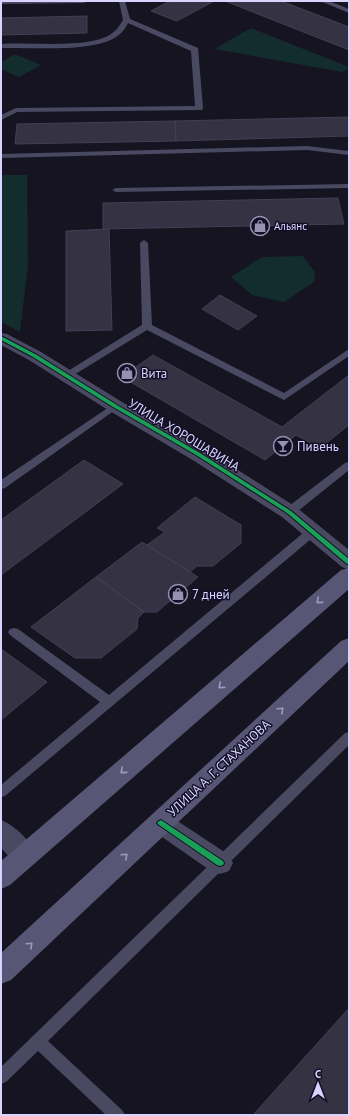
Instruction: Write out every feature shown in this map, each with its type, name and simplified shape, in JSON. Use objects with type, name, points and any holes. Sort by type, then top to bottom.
[{"type":"main road","points":[[1,877],[349,576]]},
{"type":"main road","name":"УЛИЦА А. Г. СТАХАНОВА","points":[[1,971],[349,647]]},
{"type":"street","name":"УЛИЦА ХОРОШАВИНА","points":[[1,338],[198,454],[289,512],[349,562]]},
{"type":"street","points":[[161,823],[220,864]]},
{"type":"street","points":[[1,831],[25,856]]},
{"type":"lane","points":[[1,2],[84,1]]},
{"type":"lane","points":[[1,46],[92,44],[107,39],[122,30],[127,20],[122,1]]},
{"type":"lane","points":[[323,1],[349,11]]},
{"type":"lane","points":[[1,118],[16,110],[199,108],[195,50],[127,20]]},
{"type":"lane","points":[[1,156],[307,148],[349,153]]},
{"type":"lane","points":[[116,190],[349,186]]},
{"type":"lane","points":[[144,243],[147,326]]},
{"type":"lane","points":[[147,326],[284,397],[349,352]]},
{"type":"lane","points":[[66,376],[147,326]]},
{"type":"lane","points":[[1,485],[115,406]]},
{"type":"lane","points":[[289,512],[349,465]]},
{"type":"lane","points":[[1,792],[313,531]]},
{"type":"lane","points":[[14,632],[108,701]]},
{"type":"lane","points":[[1,1077],[349,736]]},
{"type":"lane","points":[[38,1042],[118,1115]]},
{"type":"green space","points":[[251,28],[349,68],[342,72],[214,49]]},
{"type":"green space","points":[[15,54],[41,65],[19,77],[1,69],[1,62]]},
{"type":"green space","points":[[1,175],[27,175],[28,264],[20,332],[1,322]]},
{"type":"green space","points":[[303,256],[315,272],[314,282],[284,302],[252,295],[231,277],[262,257]]},
{"type":"building","points":[[170,1],[214,1],[177,21],[151,11]]},
{"type":"building","points":[[225,1],[281,1],[349,27],[349,50]]},
{"type":"building","points":[[87,16],[87,33],[1,35],[1,18]]},
{"type":"building","points":[[349,117],[349,136],[176,141],[175,121]]},
{"type":"building","points":[[175,121],[176,141],[15,144],[17,124]]},
{"type":"building","points":[[338,198],[344,224],[103,229],[103,203]]},
{"type":"building","points":[[109,229],[112,330],[66,331],[66,231]]},
{"type":"building","points":[[220,295],[257,316],[238,330],[202,309]]},
{"type":"building","points":[[153,355],[282,427],[349,375],[349,425],[320,448],[296,435],[265,460],[122,377]]},
{"type":"building","points":[[84,460],[123,484],[1,575],[1,520]]},
{"type":"building","points":[[195,497],[241,525],[241,543],[213,566],[197,566],[190,572],[147,545],[165,532],[157,528]]},
{"type":"building","points":[[142,542],[198,577],[157,612],[144,612],[96,577]]},
{"type":"building","points":[[96,577],[144,612],[138,618],[137,629],[101,658],[75,658],[31,627]]},
{"type":"building","points":[[1,649],[47,682],[1,720]]},
{"type":"building","points":[[349,1008],[349,1115],[253,1115]]},
{"type":"cycle path","points":[[1,338],[35,356],[115,406],[198,454],[289,512],[349,562]]},
{"type":"cycle path","points":[[161,823],[220,863]]},
{"type":"place","name":"Альянс","points":[[260,226]]},
{"type":"place","name":"Вита","points":[[127,373]]},
{"type":"place","name":"Пивень","points":[[283,446]]},
{"type":"place","name":"7 дней","points":[[178,594]]}]
